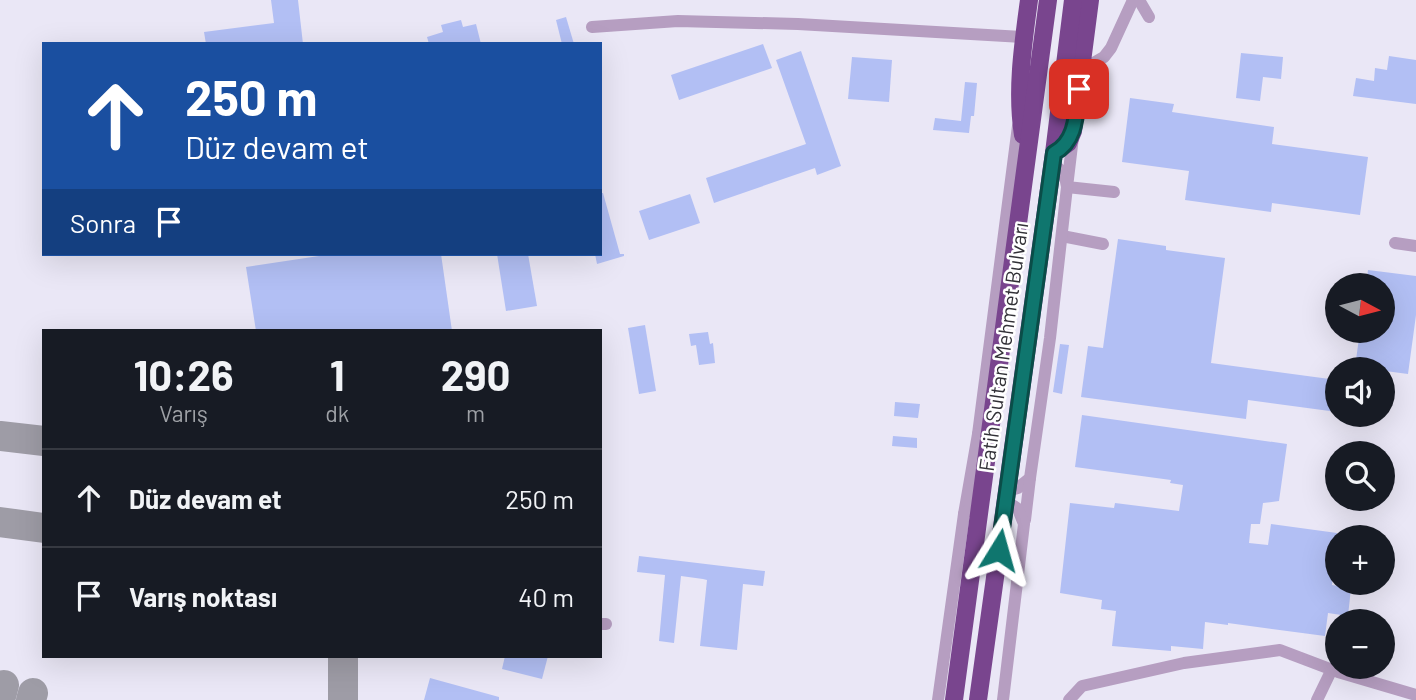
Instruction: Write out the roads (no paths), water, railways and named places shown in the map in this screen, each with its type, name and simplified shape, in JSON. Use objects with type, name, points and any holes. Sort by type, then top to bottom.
[{"type":"highway","points":[[1026,156],[1020,111],[1029,0]]},
{"type":"highway","name":"Fatih Sultan Mehmet Bulvarı","points":[[954,700],[1048,0]]},
{"type":"highway","name":"Fatih Sultan Mehmet Bulvarı","points":[[978,700],[1054,159],[1073,0]]},
{"type":"highway","points":[[1054,159],[1068,143],[1075,116],[1090,0]]},
{"type":"street","points":[[1082,63],[1092,64],[1108,53],[1133,0]]},
{"type":"street","points":[[1139,0],[1149,17]]},
{"type":"street","points":[[592,27],[678,21],[798,24],[1024,37]]},
{"type":"street","name":"Fatih Sultan Mehmet Bulvarı","points":[[988,455],[978,434],[1020,111]]},
{"type":"street","points":[[1003,700],[1075,116]]},
{"type":"street","points":[[1054,159],[1065,176],[1067,187]]},
{"type":"street","points":[[1067,187],[1114,192]]},
{"type":"street","points":[[1062,236],[1103,244]]},
{"type":"street","points":[[1395,243],[1416,246]]},
{"type":"street","points":[[938,700],[978,434]]},
{"type":"street","points":[[1024,524],[1018,509],[1006,496],[1030,478]]},
{"type":"street","name":"Fatih Sultan Mehmet Bulvarı","points":[[964,514],[980,501]]},
{"type":"street","points":[[1069,700],[1082,687],[1184,663],[1280,650],[1325,666]]},
{"type":"street","points":[[1317,700],[1327,679]]},
{"type":"street","points":[[1355,679],[1388,693],[1416,695]]}]
